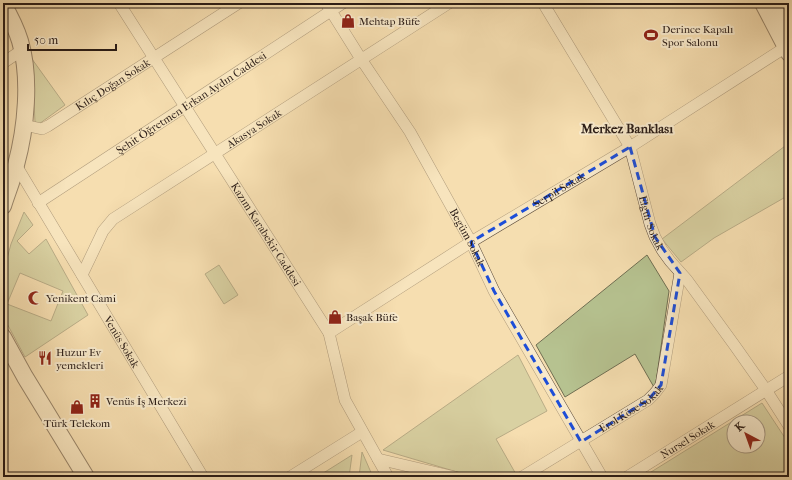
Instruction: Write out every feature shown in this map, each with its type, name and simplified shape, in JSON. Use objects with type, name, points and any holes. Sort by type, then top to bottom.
[{"type":"street","name":"Kazım Karabekir Caddesi","points":[[120,3],[329,333],[345,400],[388,477]]},
{"type":"street","name":"Kılıç Doğan Sokak","points":[[24,125],[42,129],[48,126],[239,3]]},
{"type":"street","name":"Şehit Öğretmen Erkan Aydın Caddesi","points":[[38,203],[186,106],[328,7],[343,3]]},
{"type":"street","name":"Akasya Sokak","points":[[82,275],[103,231],[113,219],[449,3]]},
{"type":"street","name":"Elgur Sokak","points":[[543,3],[630,147],[650,224],[655,237],[664,252],[692,286],[766,390],[789,426]]},
{"type":"street","points":[[763,3],[788,48]]},
{"type":"street","points":[[776,3],[789,28]]},
{"type":"street","points":[[3,4],[14,24],[22,50],[25,72],[24,125],[16,165],[3,206]]},
{"type":"street","name":"Begüm Sokak","points":[[328,7],[410,132],[471,242],[494,291],[602,477]]},
{"type":"street","name":"Serpil Sokak","points":[[329,333],[471,242],[630,147],[788,48]]},
{"type":"street","points":[[3,63],[22,50]]},
{"type":"street","name":"Venüs Sokak","points":[[16,165],[203,477]]},
{"type":"street","name":"Erol Köse Sokak","points":[[522,477],[648,400],[655,393],[661,385],[680,273]]},
{"type":"street","points":[[3,337],[25,377],[86,477]]},
{"type":"street","name":"Nursel Sokak","points":[[627,477],[789,376]]},
{"type":"street","points":[[290,477],[362,432]]},
{"type":"street","points":[[378,459],[454,477]]},
{"type":"highlighted area","points":[[630,147],[655,237],[680,273],[661,385],[648,400],[581,442],[494,291],[471,242]]},
{"type":"green space","points":[[32,59],[65,105],[39,124],[35,122]]},
{"type":"green space","points":[[789,143],[789,195],[714,238],[681,262],[662,239]]},
{"type":"green space","points":[[24,212],[33,225],[17,241],[29,254],[46,239],[88,315],[25,357],[4,318],[3,273],[11,244]],"holes":[[[20,273],[63,291],[51,321],[7,304]]]},
{"type":"green space","points":[[647,255],[669,291],[655,389],[635,354],[565,397],[536,345]]},
{"type":"green space","points":[[219,265],[238,295],[224,304],[205,274]]},
{"type":"green space","points":[[518,355],[547,411],[496,439],[517,476],[474,477],[383,450]]},
{"type":"green space","points":[[762,403],[789,444],[789,477],[643,477],[726,425],[726,454],[766,454],[766,414],[744,414]]},
{"type":"green space","points":[[362,452],[373,477],[359,477]]},
{"type":"green space","points":[[352,455],[349,477],[317,477]]},
{"type":"place","name":"Mehtap Büfe","points":[[348,21]]},
{"type":"place","name":"Derince Kapalı Spor Salonu","points":[[651,35]]},
{"type":"place","name":"Yenikent Cami","points":[[35,298]]},
{"type":"place","name":"Başak Büfe","points":[[335,317]]},
{"type":"place","name":"Huzur Ev yemekleri","points":[[45,358]]},
{"type":"place","name":"Venüs İş Merkezi","points":[[95,401]]},
{"type":"place","name":"Türk Telekom","points":[[77,407]]},
{"type":"district","name":"Merkez Banklası","points":[[627,128]]}]
